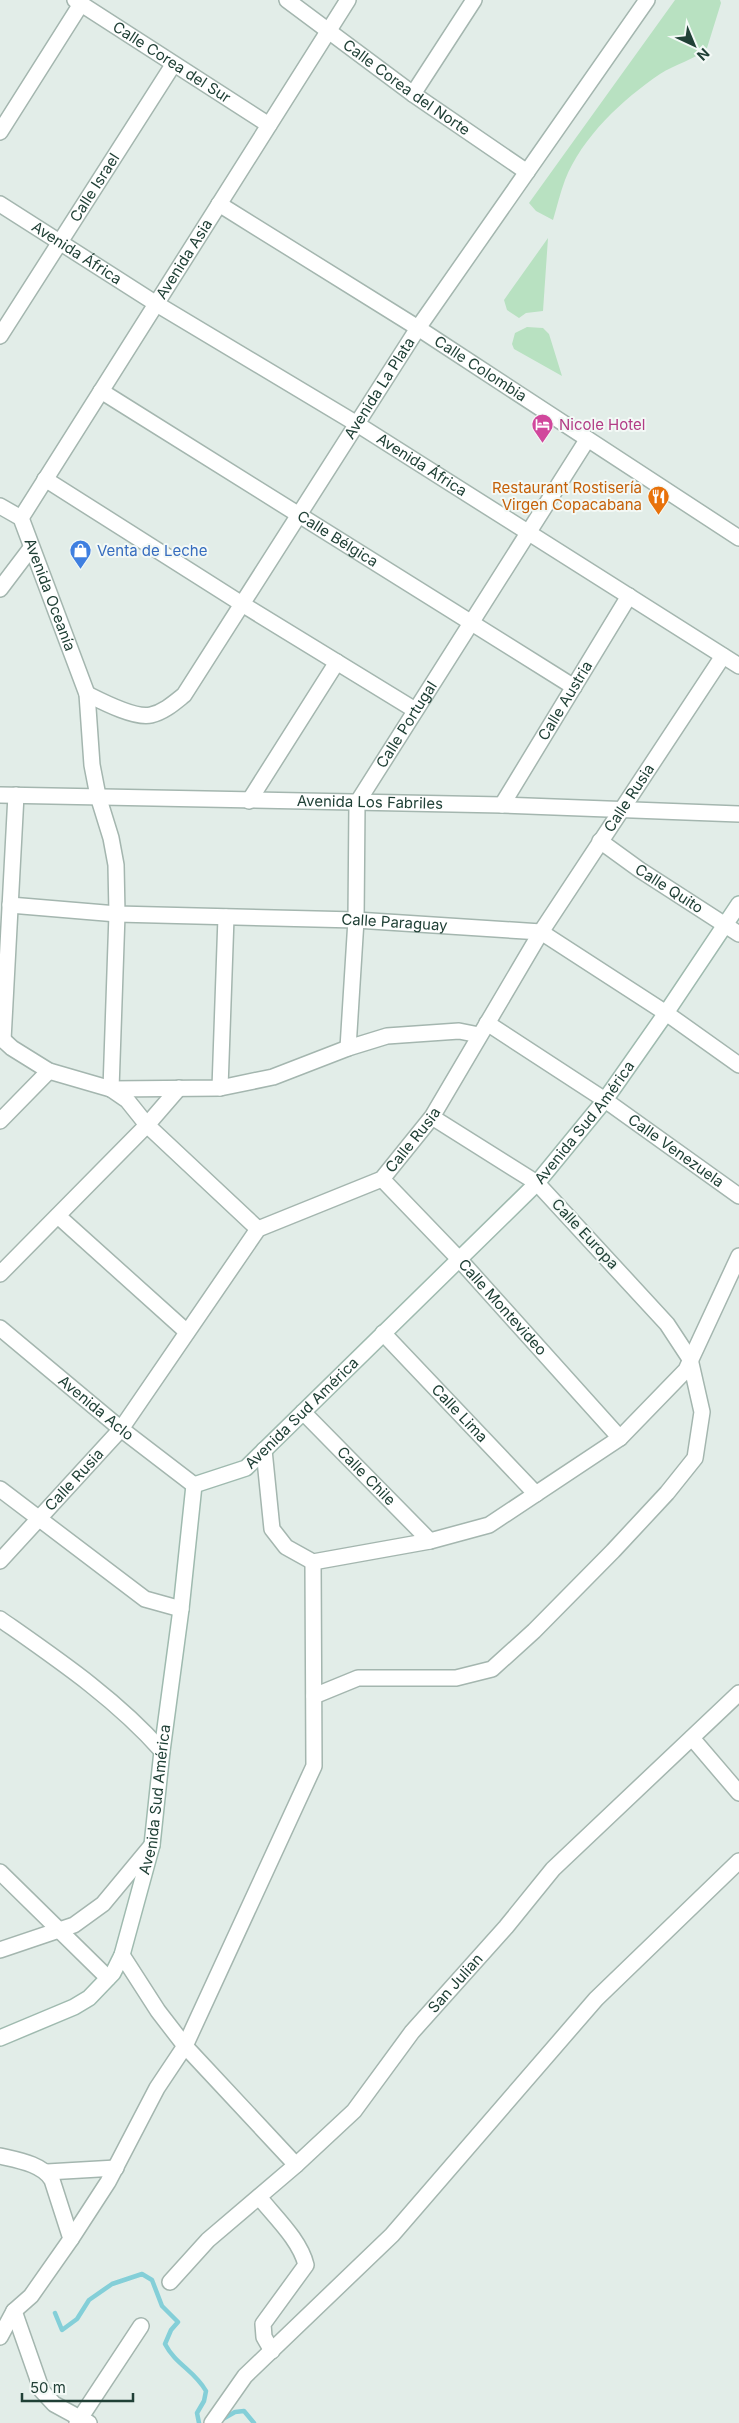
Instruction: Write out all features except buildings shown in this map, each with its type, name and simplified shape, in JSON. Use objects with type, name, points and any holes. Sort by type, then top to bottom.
[{"type":"street","name":"Calle Corea del Norte","points":[[287,0],[413,94],[527,172]]},
{"type":"street","name":"Avenida Asia","points":[[21,518],[348,0]]},
{"type":"street","points":[[413,94],[474,0]]},
{"type":"street","name":"Avenida La Plata","points":[[88,694],[115,708],[149,716],[169,707],[184,695],[418,328],[647,0]]},
{"type":"street","points":[[0,132],[78,2]]},
{"type":"street","name":"Calle Corea del Sur","points":[[78,2],[269,125]]},
{"type":"street","name":"Calle Israel","points":[[0,336],[173,64]]},
{"type":"street","name":"Avenida África","points":[[0,204],[155,303],[357,424],[739,666]]},
{"type":"street","name":"Calle Colombia","points":[[219,204],[418,328],[739,538]]},
{"type":"street","name":"Calle Bélgica","points":[[101,391],[574,687]]},
{"type":"street","name":"Calle Portugal","points":[[357,803],[588,440]]},
{"type":"street","points":[[45,479],[242,604],[415,710]]},
{"type":"street","points":[[0,506],[21,518]]},
{"type":"street","name":"Avenida Oceanía","points":[[21,518],[88,694],[92,765],[116,865],[118,914],[111,1089]]},
{"type":"street","points":[[0,589],[32,548]]},
{"type":"street","name":"Calle Austria","points":[[502,805],[629,596]]},
{"type":"street","name":"Calle Rusia","points":[[0,1561],[40,1520],[121,1429],[258,1229],[382,1179],[432,1116],[540,932],[723,656]]},
{"type":"street","points":[[249,801],[336,662]]},
{"type":"street","name":"Avenida Los Fabriles","points":[[0,795],[502,805],[739,814]]},
{"type":"street","points":[[16,795],[2,1038],[49,1071],[111,1089],[220,1088],[273,1077],[348,1048],[387,1036],[483,1029]]},
{"type":"street","points":[[348,1048],[356,920],[357,803]]},
{"type":"street","name":"Calle Quito","points":[[600,841],[640,870],[739,934]]},
{"type":"street","name":"Avenida Sud América","points":[[0,2038],[74,2007],[89,1998],[114,1973],[122,1955],[152,1845],[194,1485],[246,1468],[537,1183],[605,1100],[666,1014],[739,904]]},
{"type":"street","name":"Calle Paraguay","points":[[10,906],[118,914],[356,920],[540,932],[666,1014],[739,1065]]},
{"type":"street","points":[[220,1088],[226,917]]},
{"type":"street","name":"Calle Venezuela","points":[[483,1029],[605,1100],[739,1196]]},
{"type":"street","points":[[0,1121],[49,1071]]},
{"type":"street","points":[[0,1274],[148,1125],[179,1088]]},
{"type":"street","points":[[111,1089],[127,1100],[148,1125],[258,1229]]},
{"type":"street","name":"Calle Europa","points":[[432,1116],[537,1183],[667,1324],[690,1359]]},
{"type":"street","name":"Calle Montevideo","points":[[382,1179],[459,1259],[620,1438]]},
{"type":"street","points":[[58,1216],[187,1332]]},
{"type":"street","points":[[264,1450],[272,1529],[286,1547],[313,1562],[430,1541],[489,1525],[620,1438],[686,1370],[739,1256]]},
{"type":"street","name":"Avenida Aclo","points":[[0,1328],[121,1429],[194,1485]]},
{"type":"street","name":"Calle Lima","points":[[383,1333],[536,1494]]},
{"type":"street","points":[[314,1696],[358,1678],[456,1678],[492,1669],[534,1631],[613,1551],[667,1493],[695,1458],[702,1412],[690,1359]]},
{"type":"street","name":"Calle Chile","points":[[303,1412],[430,1541]]},
{"type":"street","points":[[0,1489],[145,1599],[181,1609]]},
{"type":"street","points":[[0,2337],[14,2311],[31,2296],[71,2239],[116,2168],[157,2088],[185,2046],[314,1766],[313,1562]]},
{"type":"street","points":[[0,1619],[92,1684],[148,1734],[162,1751]]},
{"type":"street","name":"San Julian","points":[[170,2282],[208,2240],[296,2165],[354,2110],[412,2032],[506,1927],[554,1869],[739,1693]]},
{"type":"street","points":[[692,1738],[739,1793]]},
{"type":"street","points":[[0,1950],[74,1925],[102,1904],[152,1845]]},
{"type":"street","points":[[212,2423],[245,2376],[392,2235],[596,1999],[739,1861]]},
{"type":"street","points":[[0,1872],[108,1978]]},
{"type":"street","points":[[122,1955],[158,2011],[185,2046],[296,2165]]},
{"type":"street","points":[[0,2156],[17,2160],[47,2172],[116,2168]]},
{"type":"street","points":[[47,2172],[71,2239]]},
{"type":"street","points":[[259,2197],[299,2249],[306,2265],[263,2324],[264,2337],[272,2351]]},
{"type":"street","points":[[14,2311],[42,2391],[54,2404],[83,2421],[141,2326]]},
{"type":"green space","points":[[675,0],[720,0],[721,3],[707,48],[697,56],[660,74],[618,107],[593,134],[572,164],[563,185],[553,220],[536,211],[529,203]]},
{"type":"green space","points":[[548,238],[543,311],[526,313],[519,318],[507,310],[504,300]]},
{"type":"green space","points":[[527,327],[543,328],[549,334],[562,376],[514,349],[512,344],[515,333]]},
{"type":"waterway","points":[[55,2313],[62,2330],[77,2319],[89,2300],[112,2284],[142,2274],[152,2280],[162,2306],[178,2322],[171,2330],[165,2344],[174,2357],[196,2378],[206,2391],[204,2401],[197,2413],[199,2423]]},
{"type":"waterway","points":[[221,2420],[235,2412],[244,2411],[254,2423]]},
{"type":"place","name":"Nicole Hotel","points":[[543,444]]},
{"type":"place","name":"Restaurant Rostisería Virgen Copacabana","points":[[658,516]]},
{"type":"place","name":"Venta de Leche","points":[[81,570]]}]
